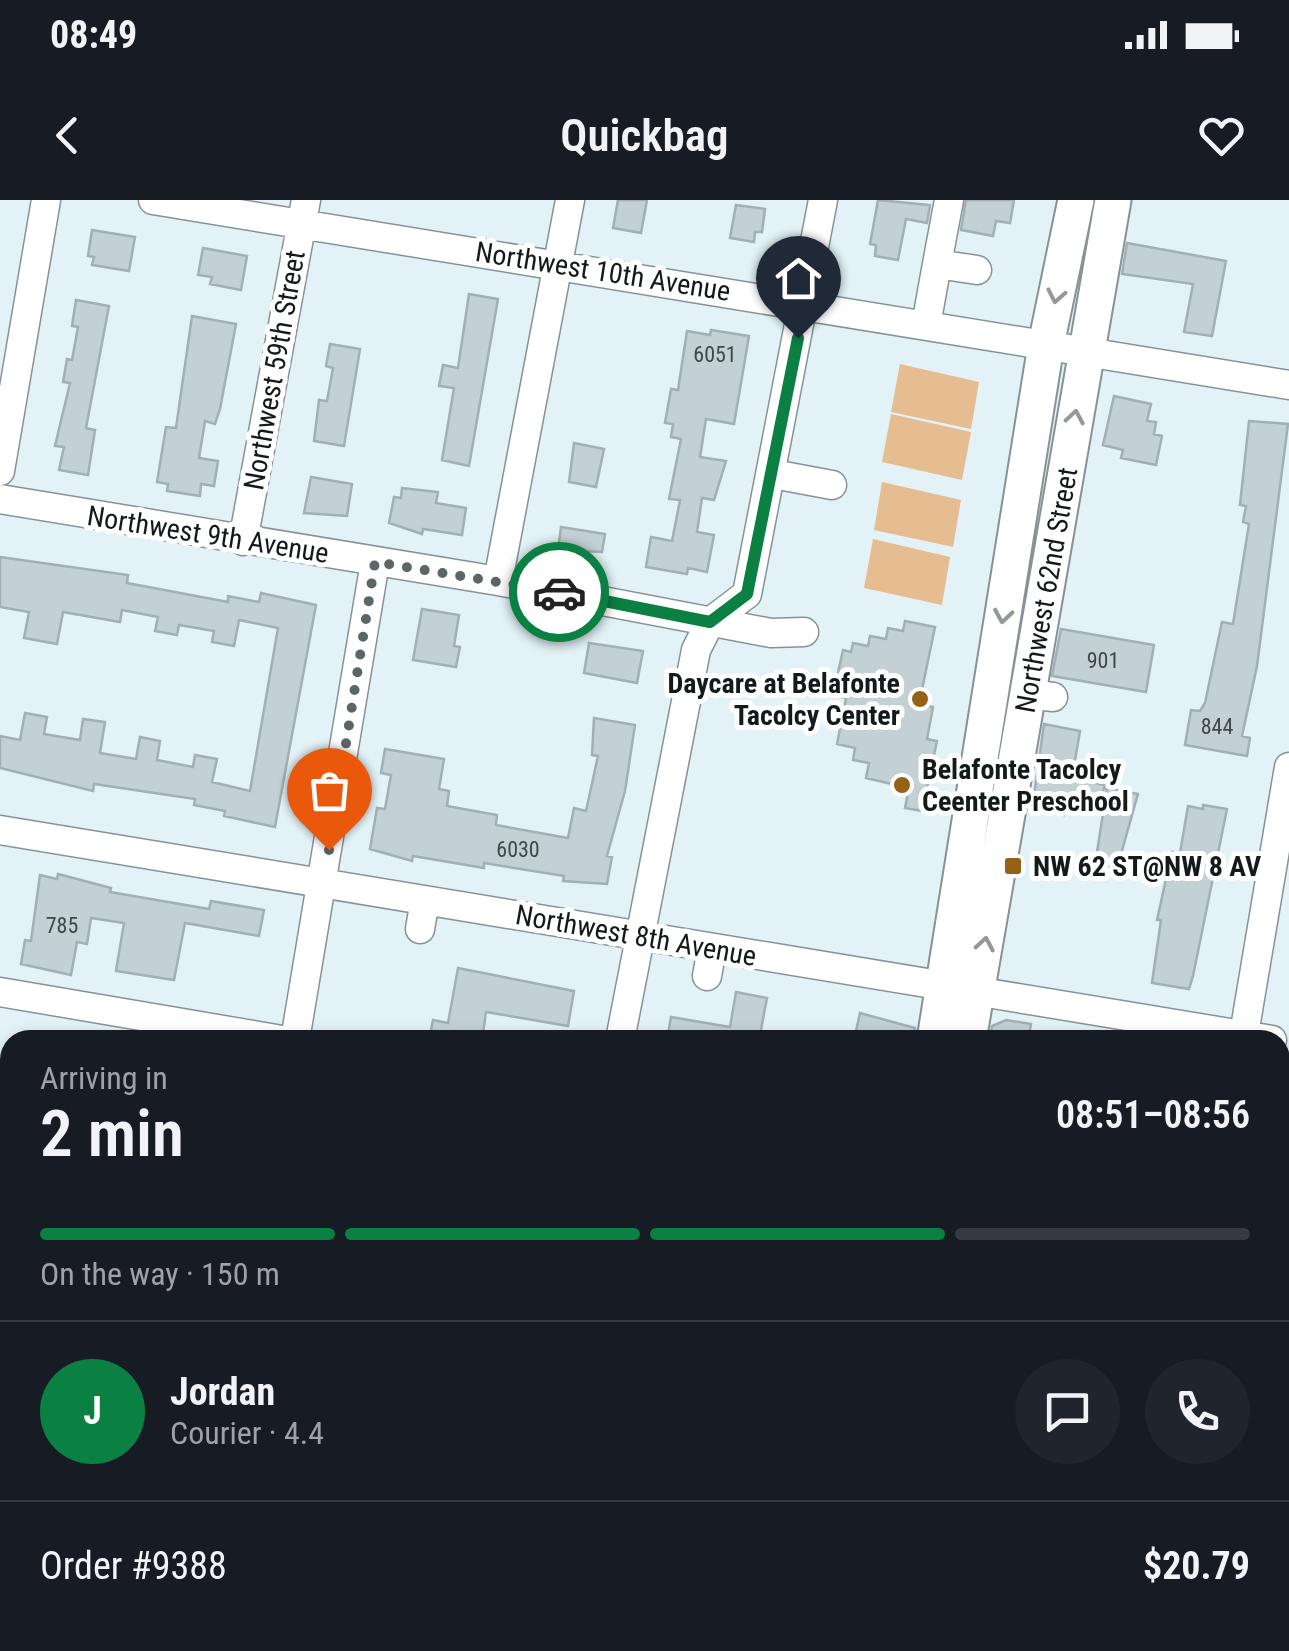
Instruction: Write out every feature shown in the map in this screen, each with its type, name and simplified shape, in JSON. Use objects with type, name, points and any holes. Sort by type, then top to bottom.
[{"type":"main road","name":"Northwest 62nd Street","points":[[966,1030],[960,990],[1046,345],[1076,200]]},
{"type":"main road","name":"Northwest 62nd Street","points":[[940,1030],[960,990],[1040,696],[1086,352],[1113,200]]},
{"type":"street","points":[[0,471],[46,200]]},
{"type":"street","name":"Northwest 10th Avenue","points":[[153,200],[303,213],[560,263],[1289,385]]},
{"type":"street","points":[[498,581],[570,200]]},
{"type":"street","points":[[622,1030],[696,650],[710,622],[747,594],[774,474],[823,200]]},
{"type":"street","points":[[926,324],[949,200]]},
{"type":"street","name":"Northwest 59th Street","points":[[243,541],[303,213]]},
{"type":"street","points":[[937,264],[977,270]]},
{"type":"street","points":[[774,474],[832,485]]},
{"type":"street","name":"Northwest 9th Avenue","points":[[0,499],[498,581],[771,633],[804,632]]},
{"type":"street","points":[[296,1030],[375,562]]},
{"type":"street","points":[[1244,1030],[1289,767]]},
{"type":"street","name":"Northwest 8th Avenue","points":[[0,833],[638,933],[960,990],[1096,1026],[1145,1030]]},
{"type":"street","points":[[420,929],[425,900]]},
{"type":"street","points":[[708,976],[712,948]]},
{"type":"street","points":[[0,992],[223,1030]]},
{"type":"shaded area","points":[[900,364],[979,382],[971,429],[891,412]]},
{"type":"shaded area","points":[[891,414],[971,432],[962,480],[882,462]]},
{"type":"shaded area","points":[[882,482],[961,500],[953,547],[874,530]]},
{"type":"shaded area","points":[[873,539],[950,557],[942,605],[864,588]]},
{"type":"building","points":[[618,200],[647,200],[641,233],[613,228]]},
{"type":"building","points":[[878,200],[930,205],[927,223],[906,219],[898,260],[875,256],[876,245],[870,244]]},
{"type":"building","points":[[966,200],[1014,200],[1010,223],[996,221],[993,236],[961,230]]},
{"type":"building","points":[[736,205],[765,209],[762,232],[755,232],[754,242],[730,238]]},
{"type":"building","points":[[92,230],[135,237],[129,271],[92,265],[94,257],[88,256]]},
{"type":"building","points":[[1127,243],[1226,261],[1212,336],[1184,332],[1193,284],[1122,274]]},
{"type":"building","points":[[203,248],[247,256],[241,290],[210,284],[212,277],[198,275]]},
{"type":"building","points":[[469,294],[498,299],[469,466],[442,460],[454,388],[439,386],[443,365],[458,368]]},
{"type":"building","points":[[76,300],[109,306],[86,428],[95,430],[88,475],[59,470],[64,447],[55,446],[70,383],[63,382],[78,327],[72,326]]},
{"type":"building","points":[[192,316],[236,324],[220,409],[215,424],[205,421],[199,458],[218,461],[214,486],[201,484],[200,496],[167,491],[168,484],[157,482],[166,427],[176,428]]},
{"type":"building","points":[[711,330],[749,336],[734,424],[706,419],[700,457],[726,461],[714,500],[702,498],[697,532],[714,535],[707,572],[688,568],[687,574],[646,567],[651,537],[672,541],[680,500],[669,499],[681,439],[671,437],[673,424],[665,423],[671,389],[678,390],[687,331],[710,335]]},
{"type":"building","points":[[330,344],[360,349],[344,446],[314,441],[319,400],[327,401],[333,368],[326,366]]},
{"type":"building","points":[[1114,396],[1151,404],[1147,421],[1156,422],[1154,434],[1162,436],[1156,465],[1121,458],[1123,450],[1103,445]]},
{"type":"building","points":[[1249,421],[1288,424],[1257,666],[1242,736],[1250,738],[1247,756],[1185,745],[1191,710],[1200,711],[1205,703],[1222,622],[1233,624],[1249,524],[1243,522],[1246,506],[1240,505]]},
{"type":"building","points":[[574,443],[604,449],[596,487],[569,482]]},
{"type":"building","points":[[311,477],[352,484],[347,516],[304,513]]},
{"type":"building","points":[[402,488],[438,492],[436,503],[466,508],[462,535],[423,529],[422,534],[389,523],[394,497],[401,498]]},
{"type":"building","points":[[561,527],[605,534],[602,552],[558,550]]},
{"type":"building","points":[[0,557],[128,575],[127,583],[228,602],[228,596],[259,602],[261,593],[316,605],[275,827],[224,816],[225,811],[194,805],[195,799],[94,784],[93,791],[0,768],[0,736],[20,740],[25,713],[47,717],[44,734],[80,740],[83,719],[105,722],[100,753],[136,759],[140,737],[160,741],[157,760],[193,767],[195,755],[217,759],[212,782],[250,791],[278,628],[239,620],[234,646],[212,642],[214,631],[179,625],[177,635],[155,631],[158,617],[122,610],[120,622],[63,612],[57,644],[24,638],[29,612],[0,607]]},
{"type":"building","points":[[422,609],[459,615],[454,646],[460,647],[456,667],[413,660]]},
{"type":"building","points":[[905,621],[935,627],[919,704],[933,707],[927,739],[937,741],[922,811],[905,808],[909,788],[866,778],[869,763],[853,760],[855,748],[837,744],[846,698],[833,695],[843,650],[851,652],[853,643],[868,646],[870,636],[886,639],[888,628],[903,631]]},
{"type":"building","points":[[1061,629],[1154,645],[1146,692],[1052,676]]},
{"type":"building","points":[[589,643],[643,651],[637,683],[584,673]]},
{"type":"building","points":[[594,718],[635,725],[625,791],[607,856],[612,857],[607,884],[563,881],[564,876],[484,863],[484,868],[413,856],[412,861],[370,849],[377,808],[385,809],[391,775],[381,773],[385,749],[444,759],[439,789],[449,791],[447,806],[497,815],[496,825],[568,838],[574,808],[586,811],[598,756],[592,755]]},
{"type":"building","points":[[1044,724],[1080,731],[1072,778],[1105,785],[1101,800],[1069,794],[1064,815],[1032,809]]},
{"type":"building","points":[[1107,788],[1138,794],[1117,868],[1095,865]]},
{"type":"building","points":[[1203,805],[1227,809],[1193,976],[1189,989],[1152,983],[1161,920],[1157,920],[1172,852],[1180,853],[1188,806],[1203,809]]},
{"type":"building","points":[[58,874],[111,888],[110,892],[209,909],[211,901],[264,910],[259,936],[185,923],[174,980],[116,971],[124,923],[91,918],[87,944],[77,942],[71,975],[21,964],[25,940],[31,941],[40,875],[57,879]]},
{"type":"building","points":[[458,968],[574,991],[568,1026],[486,1012],[483,1030],[431,1030],[433,1020],[448,1023]]},
{"type":"building","points":[[736,992],[767,998],[761,1030],[669,1030],[671,1017],[730,1027]]},
{"type":"building","points":[[860,1013],[915,1028],[915,1030],[856,1030]]},
{"type":"building","points":[[1006,1020],[1031,1024],[1030,1030],[991,1030]]},
{"type":"way so far","points":[[329,850],[375,562],[559,592]]},
{"type":"place","name":"Daycare at Belafonte Tacolcy Center","points":[[920,699]]},
{"type":"place","name":"Belafonte Tacolcy Ceenter Preschool","points":[[902,785]]},
{"type":"place","name":"NW 62 ST@NW 8 AV","points":[[1013,866]]},
{"type":"route","points":[[559,592],[676,612],[710,622],[747,594],[774,474],[798,338]]}]
